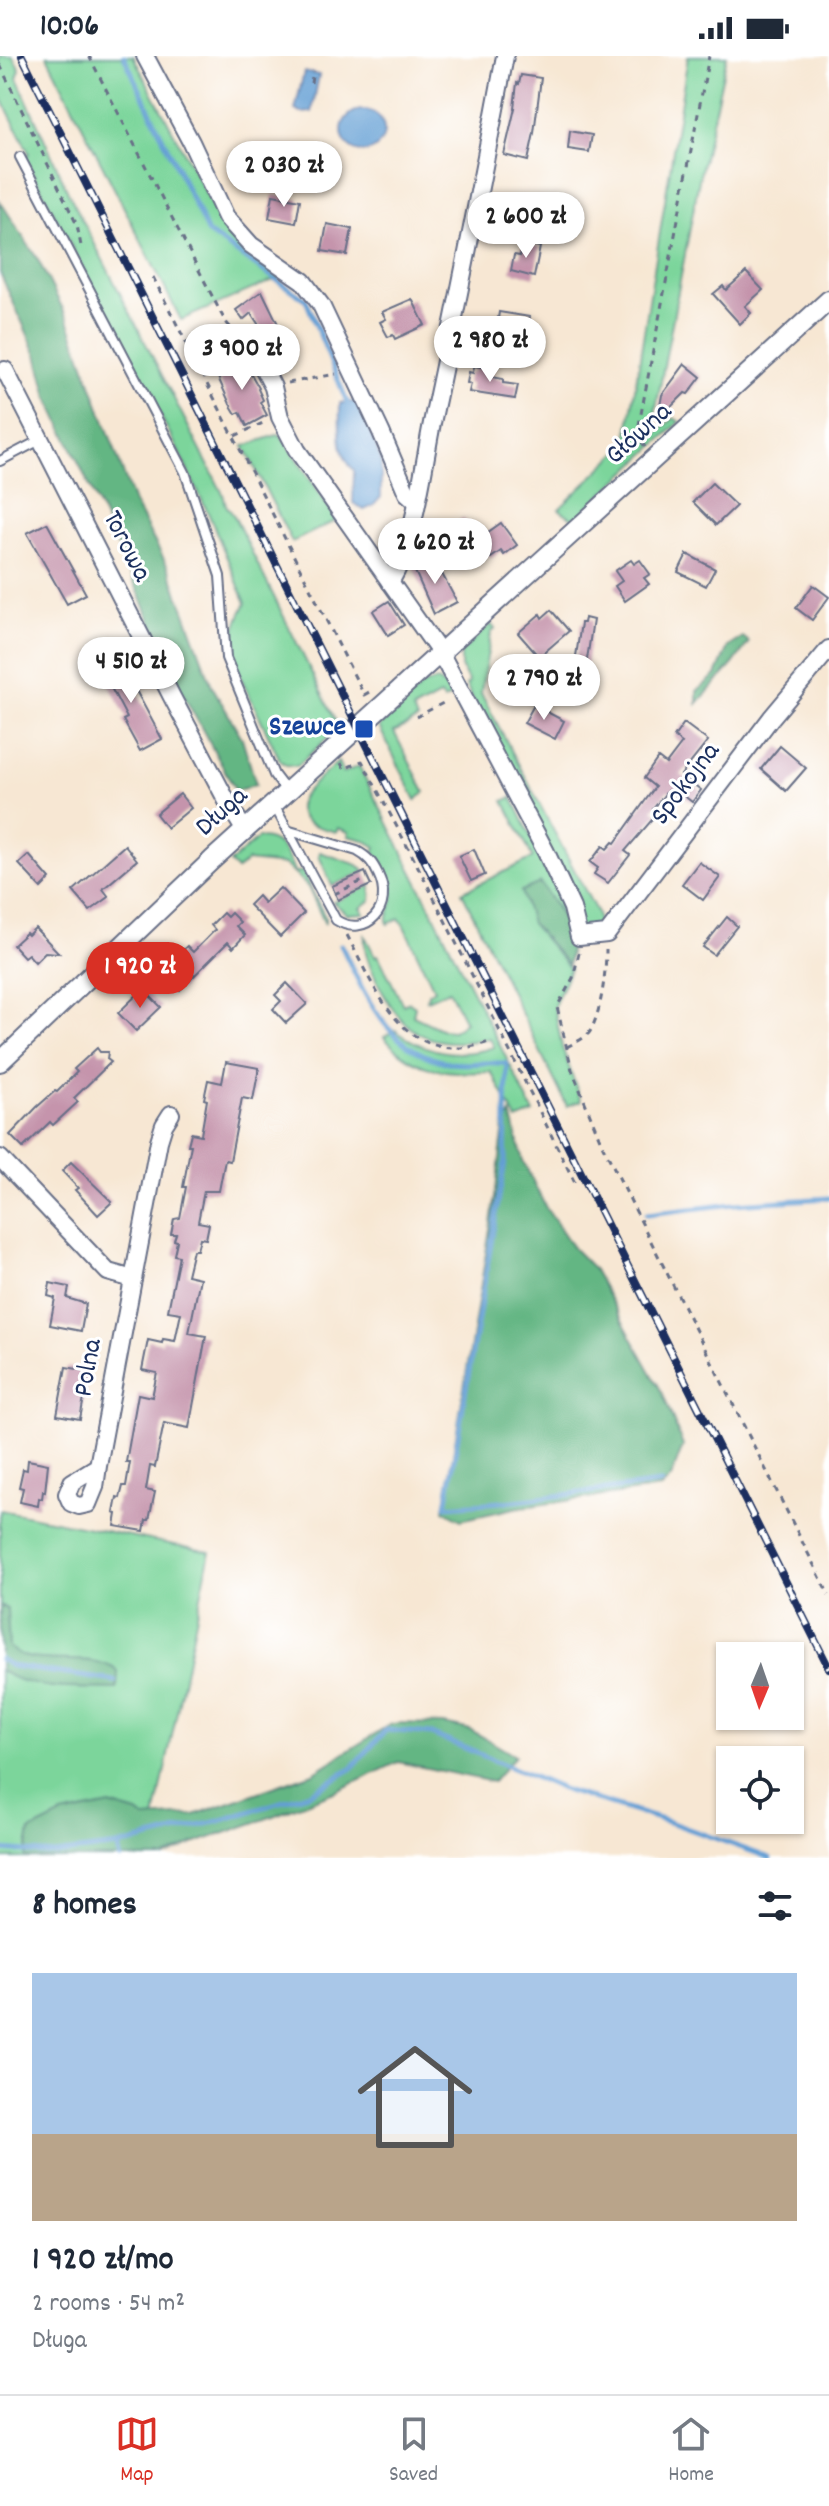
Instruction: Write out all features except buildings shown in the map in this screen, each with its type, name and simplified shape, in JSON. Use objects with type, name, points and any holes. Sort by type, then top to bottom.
[{"type":"street","points":[[145,56],[191,142],[226,217],[251,245],[303,281],[321,305],[407,493],[416,501]]},
{"type":"street","points":[[390,582],[400,566],[416,501],[505,56]]},
{"type":"street","name":"Główna","points":[[488,611],[829,300]]},
{"type":"street","points":[[257,356],[273,387],[280,417],[297,450],[441,654],[546,852],[572,908],[579,937],[607,934]]},
{"type":"street","name":"Torowa","points":[[3,365],[172,697],[245,831]]},
{"type":"street","name":"Długa","points":[[0,1062],[212,860],[488,611]]},
{"type":"street","name":"Spokojna","points":[[607,934],[771,718],[829,649]]},
{"type":"street","name":"Polna","points":[[98,1466],[159,1141],[171,1114]]},
{"type":"street","points":[[0,1158],[108,1272],[133,1279]]},
{"type":"lane","points":[[20,157],[185,472],[220,576],[226,658],[274,775],[290,831],[336,920],[341,924],[362,924],[374,918],[381,910],[384,893],[371,861],[362,853],[290,831]]},
{"type":"lane","points":[[0,461],[41,440]]},
{"type":"path","points":[[89,56],[225,321],[257,356]]},
{"type":"path","points":[[637,435],[709,56]]},
{"type":"path","points":[[0,65],[77,225],[83,254],[80,273]]},
{"type":"path","points":[[311,83],[313,71]]},
{"type":"path","points":[[153,277],[364,695],[380,687]]},
{"type":"path","points":[[273,387],[333,375]]},
{"type":"path","points":[[235,436],[280,417]]},
{"type":"path","points":[[416,717],[454,697]]},
{"type":"path","points":[[339,758],[344,769],[362,761],[424,878],[575,1183]]},
{"type":"path","points":[[324,899],[378,873]]},
{"type":"path","points":[[341,924],[372,984],[394,1019],[405,1030],[440,1047],[474,1047],[489,1042]]},
{"type":"path","points":[[567,1048],[588,1035],[595,1016],[606,970],[607,934]]},
{"type":"path","points":[[579,937],[579,958],[573,978],[557,1007],[572,1070],[602,1144],[829,1595]]},
{"type":"green space","points":[[0,56],[13,56],[20,69],[17,78],[69,194],[337,724],[345,722],[297,766],[286,765],[280,760],[241,677],[233,643],[246,603],[172,438],[25,158],[29,153],[0,95]]},
{"type":"green space","points":[[47,56],[133,56],[228,235],[285,275],[181,320]]},
{"type":"green space","points":[[688,56],[727,56],[699,180],[651,435],[653,437],[674,418],[680,422],[575,520],[559,509],[623,447],[628,433]]},
{"type":"green space","points":[[0,201],[38,260],[67,317],[134,503],[168,567],[212,686],[242,738],[256,784],[236,791],[179,687],[48,397],[37,355],[0,273]]},
{"type":"green space","points":[[280,434],[337,520],[292,542],[244,446]]},
{"type":"green space","points":[[491,624],[495,629],[491,633],[481,693],[597,913],[599,930],[583,933],[466,685],[469,683],[461,667],[461,652]]},
{"type":"green space","points":[[743,637],[749,642],[697,704],[697,691],[716,675],[728,647]]},
{"type":"green space","points":[[437,681],[446,687],[451,696],[444,700],[441,695],[413,710],[417,720],[394,732],[425,792],[416,800],[379,727],[423,685]]},
{"type":"green space","points":[[338,762],[343,773],[359,766],[534,1113],[517,1120],[491,1072],[433,1069],[408,1058],[384,1037],[395,1030],[418,1044],[443,1052],[468,1053],[494,1047],[490,1038],[452,1042],[422,1035],[398,1015],[378,983],[368,960],[365,936],[403,1005],[409,1002],[415,1006],[413,1016],[443,1030],[453,1031],[465,1022],[449,990],[427,1000],[428,993],[434,989],[404,926],[399,918],[388,924],[393,886],[374,852],[376,847],[348,836],[349,832],[338,828],[336,832],[312,825],[300,814],[302,797]]},
{"type":"green space","points":[[512,797],[566,909],[565,920],[540,883],[531,923],[570,969],[554,1006],[562,1047],[581,1101],[567,1106],[462,892],[533,858],[504,801]]},
{"type":"green space","points":[[258,838],[266,838],[277,844],[295,873],[302,871],[325,917],[325,924],[308,887],[285,865],[247,861],[237,870],[230,863]]},
{"type":"green space","points":[[320,852],[358,865],[365,872],[332,886]]},
{"type":"green space","points":[[540,883],[564,921],[570,941],[568,965],[531,923],[521,891]]},
{"type":"green space","points":[[371,885],[371,900],[361,908],[364,913],[347,914],[333,902]]},
{"type":"green space","points":[[511,1114],[523,1161],[545,1206],[574,1249],[593,1268],[663,1394],[683,1446],[671,1478],[661,1488],[515,1508],[461,1520],[444,1510],[504,1125]]},
{"type":"green space","points":[[0,1510],[210,1552],[155,1818],[144,1818],[137,1813],[30,1831],[25,1858],[0,1858]]},
{"type":"green space","points":[[0,1606],[7,1609],[9,1647],[38,1659],[98,1662],[118,1671],[117,1689],[41,1686],[0,1670]]},
{"type":"green space","points":[[444,1724],[471,1730],[515,1756],[493,1782],[398,1762],[339,1790],[163,1858],[25,1858],[30,1831],[62,1815],[110,1805],[144,1818],[194,1815],[313,1773],[389,1725]]},
{"type":"water","points":[[304,72],[319,75],[312,112],[301,113],[295,110]]},
{"type":"water","points":[[363,110],[378,116],[384,131],[378,146],[363,152],[348,146],[342,131],[348,116]]},
{"type":"water","points":[[358,401],[381,460],[381,497],[364,510],[353,503],[354,470],[344,456],[340,430],[340,403]]},
{"type":"waterway","points":[[124,56],[208,233],[306,300],[349,407]]},
{"type":"waterway","points":[[341,945],[381,1019],[410,1047],[429,1057],[451,1063],[507,1064],[505,1162],[446,1506],[661,1483]]},
{"type":"waterway","points":[[647,1214],[829,1198]]},
{"type":"waterway","points":[[0,1659],[11,1666],[115,1681]]},
{"type":"waterway","points":[[0,1850],[55,1854],[118,1846],[219,1821],[310,1793],[351,1769],[386,1730],[431,1734],[567,1791],[672,1823],[770,1858]]},
{"type":"waterway","points":[[118,1846],[120,1858]]},
{"type":"railway","points":[[22,56],[829,1668]]},
{"type":"place","name":"Szewce","points":[[364,729]]}]
